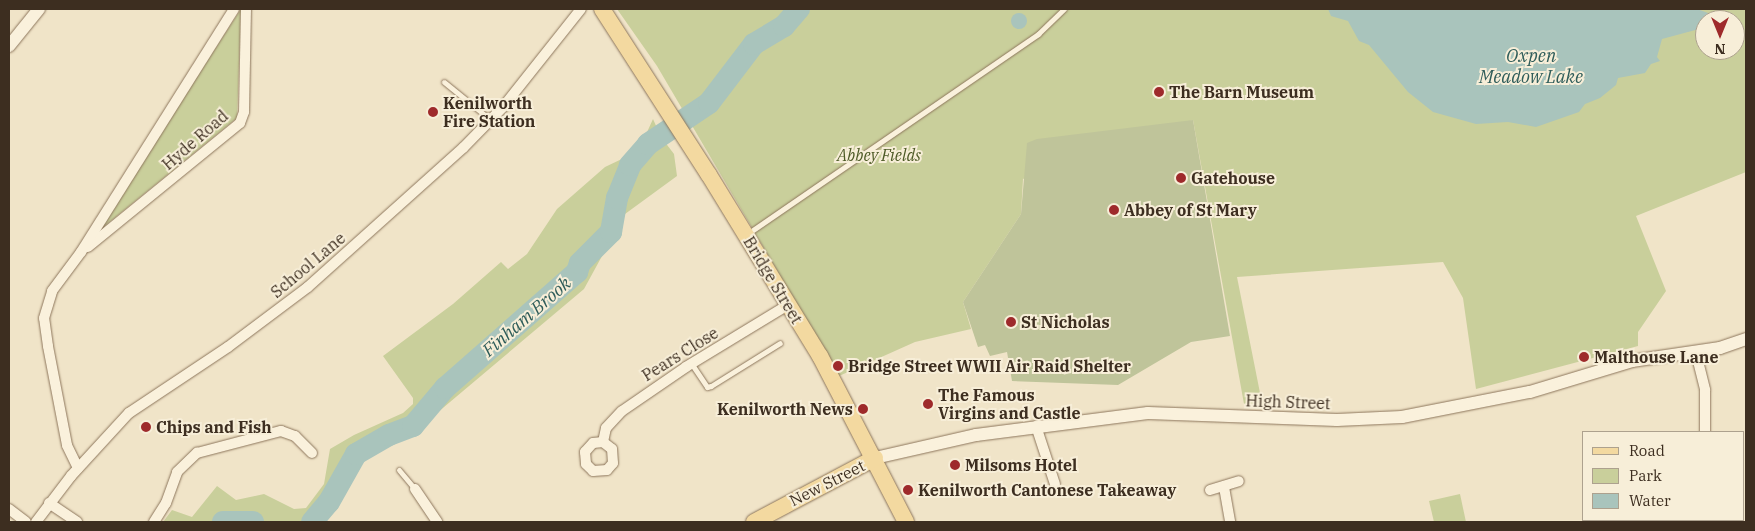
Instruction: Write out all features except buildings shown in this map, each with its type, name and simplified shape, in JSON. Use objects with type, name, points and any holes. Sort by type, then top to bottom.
[{"type":"main road","name":"Bridge Street","points":[[602,9],[666,105],[788,305],[875,458],[906,522]]},
{"type":"main road","name":"New Street","points":[[754,522],[875,458]]},
{"type":"street","points":[[9,46],[39,9]]},
{"type":"street","name":"Hyde Road","points":[[78,468],[67,445],[44,318],[52,291],[82,252],[234,9]]},
{"type":"street","name":"Hyde Road","points":[[82,252],[240,123],[244,112],[246,9]]},
{"type":"street","name":"School Lane","points":[[36,522],[78,468],[129,414],[228,348],[313,283],[491,120],[581,9]]},
{"type":"street","name":"Pears Close","points":[[603,442],[606,428],[622,410],[691,363],[788,305]]},
{"type":"street","name":"High Street","points":[[875,458],[912,448],[1036,426],[1148,413],[1337,420],[1402,417],[1530,392],[1632,361],[1696,353],[1746,339]]},
{"type":"street","points":[[1696,353],[1705,390],[1705,431]]},
{"type":"street","points":[[1036,426],[1055,484]]},
{"type":"street","points":[[154,522],[166,503],[177,472],[197,453],[281,431],[295,436],[312,453]]},
{"type":"street","points":[[1210,490],[1239,481]]},
{"type":"street","points":[[1224,487],[1230,522]]},
{"type":"street","points":[[415,489],[435,518],[426,522]]},
{"type":"street","points":[[50,504],[77,522]]},
{"type":"street","points":[[9,509],[26,522]]},
{"type":"lane","points":[[753,230],[1038,34],[1064,9]]},
{"type":"lane","points":[[444,82],[491,120]]},
{"type":"lane","points":[[691,363],[707,387],[780,343]]},
{"type":"lane","points":[[399,470],[415,489]]},
{"type":"green space","points":[[241,9],[237,118],[101,229],[142,161]]},
{"type":"green space","name":"Abbey Fields","points":[[617,9],[1746,9],[1746,172],[1636,216],[1666,291],[1638,332],[1638,346],[1476,389],[1463,298],[1443,262],[1237,277],[1262,403],[1244,404],[1193,120],[1023,179],[1021,214],[963,302],[971,329],[915,342],[839,376],[657,66]]},
{"type":"green space","points":[[653,119],[661,137],[674,154],[677,176],[625,214],[584,289],[431,418],[409,434],[358,461],[324,522],[163,522],[172,510],[192,517],[217,486],[236,500],[264,494],[294,509],[306,508],[324,484],[330,449],[354,435],[403,413],[413,404],[413,398],[383,356],[453,304],[501,262],[508,269],[527,254],[557,209],[605,167],[626,157],[643,141]]},
{"type":"green space","points":[[1193,120],[1230,336],[1191,342],[1118,385],[1012,381],[1007,352],[990,356],[985,345],[978,347],[963,302],[1021,214],[1027,143],[1037,139]]},
{"type":"green space","points":[[1460,494],[1466,522],[1434,522],[1429,501]]},
{"type":"water","name":"Oxpen Meadow Lake","points":[[1328,9],[1700,10],[1695,10],[1695,30],[1662,39],[1657,57],[1660,61],[1651,64],[1645,73],[1618,78],[1616,85],[1600,98],[1585,104],[1579,112],[1536,127],[1508,122],[1476,124],[1433,112],[1408,92],[1369,45],[1359,41],[1348,21],[1331,16]]},
{"type":"water","points":[[1016,13],[1022,13],[1027,18],[1025,27],[1016,29],[1011,24],[1011,18]]},
{"type":"waterway","name":"Finham Brook","points":[[312,522],[329,502],[356,454],[389,435],[413,426],[445,388],[577,272],[580,263],[611,232],[617,198],[630,165],[648,144],[709,103],[754,44],[784,26],[799,9]]},
{"type":"waterway","points":[[223,522],[253,522]]},
{"type":"place","name":"The Barn Museum","points":[[1159,92]]},
{"type":"place","name":"Kenilworth Fire Station","points":[[433,112]]},
{"type":"place","name":"Gatehouse","points":[[1181,178]]},
{"type":"place","name":"Abbey of St Mary","points":[[1114,210]]},
{"type":"place","name":"St Nicholas","points":[[1011,322]]},
{"type":"place","name":"Malthouse Lane","points":[[1584,357]]},
{"type":"place","name":"Bridge Street WWII Air Raid Shelter","points":[[838,366]]},
{"type":"place","name":"The Famous Virgins and Castle","points":[[928,404]]},
{"type":"place","name":"Kenilworth News","points":[[863,409]]},
{"type":"place","name":"Chips and Fish","points":[[146,427]]},
{"type":"place","name":"Milsoms Hotel","points":[[955,465]]},
{"type":"place","name":"Kenilworth Cantonese Takeaway","points":[[908,490]]}]
